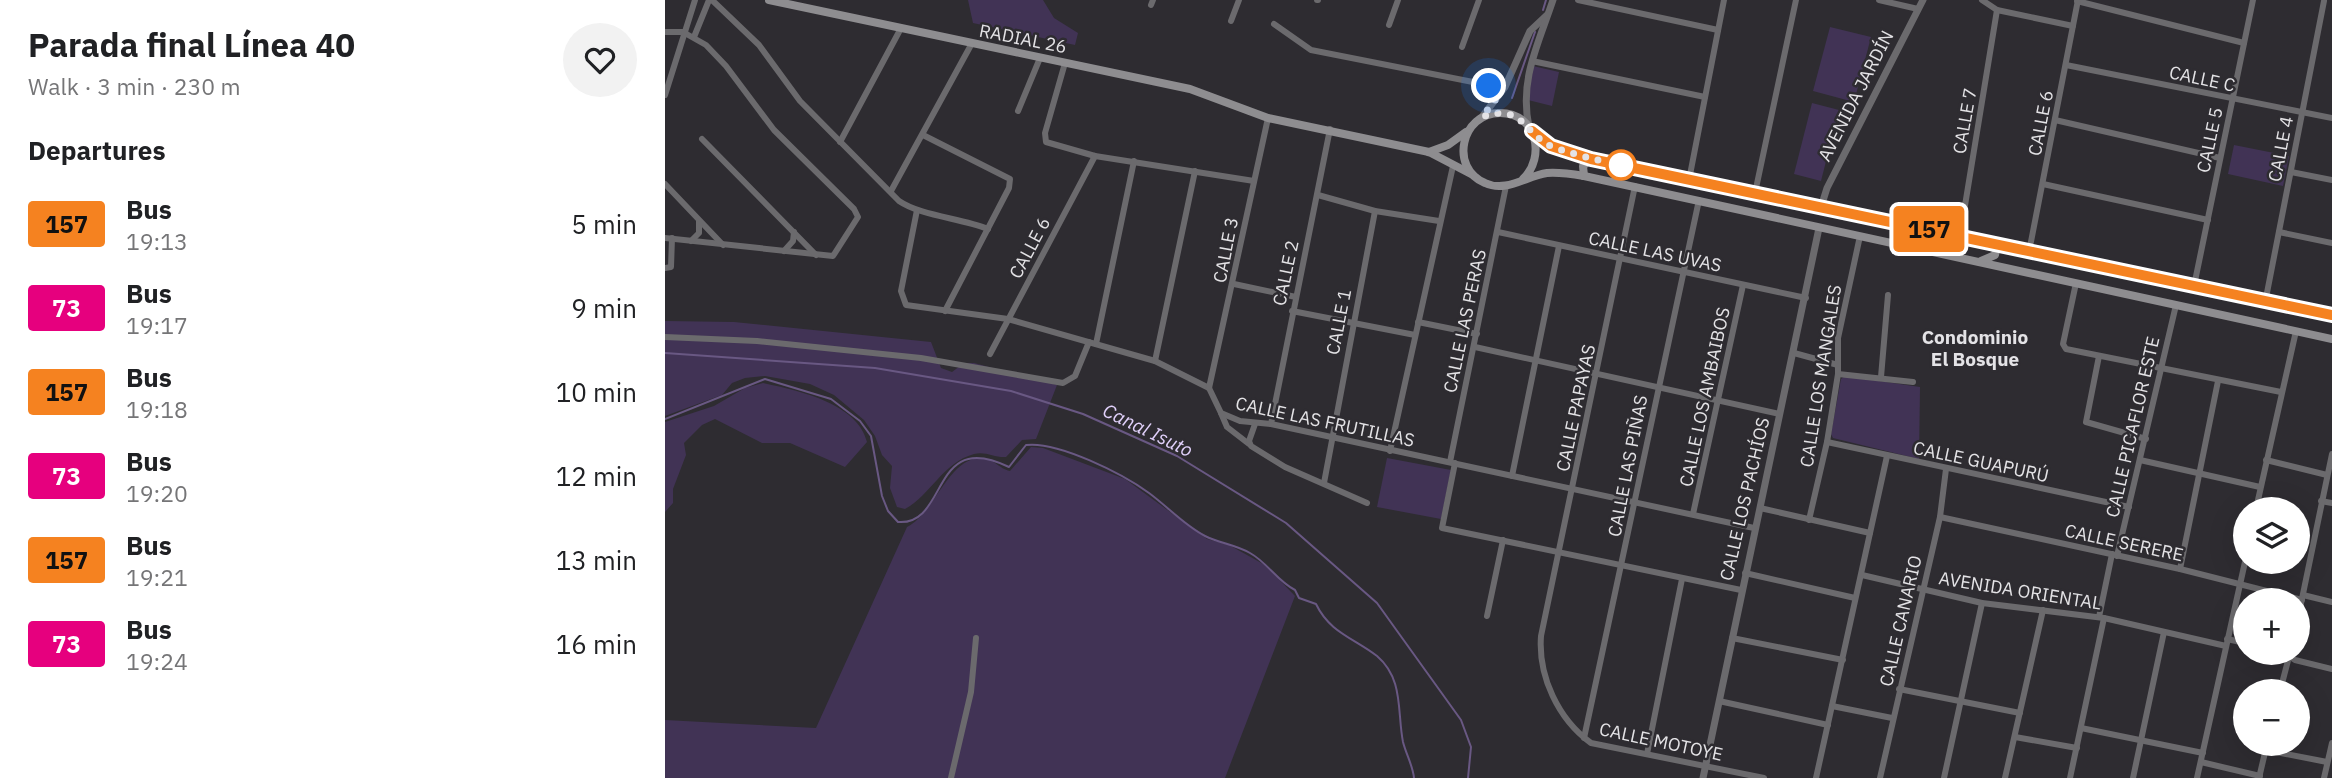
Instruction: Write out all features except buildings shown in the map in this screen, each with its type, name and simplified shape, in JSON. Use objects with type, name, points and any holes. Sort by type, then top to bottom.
[{"type":"main road","name":"RADIAL 26","points":[[769,0],[900,30],[1189,89],[1268,118],[1331,129],[1429,152],[1475,177]]},
{"type":"main road","points":[[1429,152],[1448,145],[1482,117],[1492,114],[1513,115],[1551,146],[1591,159],[2332,315]]},
{"type":"main road","points":[[1471,128],[1462,144],[1462,154],[1475,177],[1490,185],[1506,186],[1547,173],[1584,176],[2332,339]]},
{"type":"main road","points":[[1523,179],[1536,162],[1537,150],[1531,129]]},
{"type":"main road","points":[[1584,176],[1583,166],[1591,159]]},
{"type":"main road","points":[[1978,261],[1994,255],[1994,246],[1989,242]]},
{"type":"main road","points":[[2003,267],[1998,256],[2010,248]]},
{"type":"street","points":[[665,95],[695,0]]},
{"type":"street","points":[[694,37],[710,0],[759,45],[800,101],[899,201],[917,211],[960,219],[988,229]]},
{"type":"street","points":[[1231,21],[1239,0]]},
{"type":"street","points":[[1389,25],[1398,0]]},
{"type":"street","points":[[1461,47],[1479,0]]},
{"type":"street","points":[[1531,129],[1524,96],[1532,61],[1553,0]]},
{"type":"street","points":[[1579,0],[1718,30]]},
{"type":"street","points":[[1689,180],[1724,0]]},
{"type":"street","points":[[1755,193],[1795,0]]},
{"type":"street","points":[[1879,0],[1918,9]]},
{"type":"street","name":"AVENIDA JARDÍN","points":[[1821,208],[1827,188],[1923,0]]},
{"type":"street","points":[[1982,0],[1997,10],[2073,26]]},
{"type":"street","points":[[2078,0],[2244,43]]},
{"type":"street","name":"CALLE 6","points":[[2029,252],[2078,0]]},
{"type":"street","name":"CALLE 5","points":[[2194,286],[2253,0]]},
{"type":"street","points":[[2323,0],[2332,6]]},
{"type":"street","name":"CALLE 4","points":[[2265,303],[2323,0]]},
{"type":"street","name":"CALLE 7","points":[[1960,236],[1997,10]]},
{"type":"street","points":[[1482,117],[1502,91],[1530,31],[1548,15]]},
{"type":"street","points":[[1273,24],[1311,50],[1483,84],[1502,91]]},
{"type":"street","points":[[839,142],[900,30]]},
{"type":"street","points":[[665,32],[683,32],[694,37],[726,65],[774,130],[854,209],[858,217],[839,251],[833,256],[669,238],[673,263],[671,267],[665,268]]},
{"type":"street","points":[[891,191],[971,45]]},
{"type":"street","points":[[1018,111],[1040,58]]},
{"type":"street","points":[[1532,61],[1705,97]]},
{"type":"street","points":[[1065,63],[1044,138],[1053,146],[1095,156],[1254,181]]},
{"type":"street","name":"CALLE C","points":[[2066,65],[2332,118]]},
{"type":"street","name":"CALLE 3","points":[[1209,388],[1234,284],[1268,118]]},
{"type":"street","points":[[2055,120],[2220,158]]},
{"type":"street","name":"CALLE 2","points":[[1271,424],[1331,129]]},
{"type":"street","points":[[923,135],[1006,174],[1010,179],[1009,188],[945,311]]},
{"type":"street","points":[[702,139],[816,255]]},
{"type":"street","name":"CALLE 6","points":[[990,354],[1095,156]]},
{"type":"street","points":[[665,337],[757,341],[921,358],[1063,383],[1075,376],[1092,343],[1134,162]]},
{"type":"street","points":[[1390,451],[1453,166]]},
{"type":"street","points":[[1155,361],[1195,171]]},
{"type":"street","points":[[2291,172],[2332,180]]},
{"type":"street","points":[[665,184],[723,245]]},
{"type":"street","points":[[2043,184],[2208,220]]},
{"type":"street","name":"CALLE LAS PERAS","points":[[1503,540],[1442,528],[1452,462],[1506,186]]},
{"type":"street","name":"CALLE PAPAYAS","points":[[1541,636],[1622,259],[1635,186]]},
{"type":"street","points":[[1318,195],[1375,211],[1439,221]]},
{"type":"street","name":"CALLE LAS PIÑAS","points":[[1584,738],[1699,200]]},
{"type":"street","points":[[917,211],[901,295],[907,305],[1009,319],[1155,361],[1209,388]]},
{"type":"street","name":"CALLE 1","points":[[1324,483],[1375,211]]},
{"type":"street","points":[[691,241],[699,233],[699,220]]},
{"type":"street","name":"CALLE LOS PACHÍOS","points":[[1703,778],[1819,228]]},
{"type":"street","points":[[784,251],[793,241],[794,232]]},
{"type":"street","name":"CALLE LAS UVAS","points":[[1498,232],[1805,298]]},
{"type":"street","points":[[2279,232],[2332,243]]},
{"type":"street","name":"CALLE LOS MANGALES","points":[[1809,520],[1827,442],[1839,365],[1838,338],[1860,236]]},
{"type":"street","points":[[1512,476],[1559,246]]},
{"type":"street","points":[[2076,283],[2064,347],[2281,392]]},
{"type":"street","points":[[1234,284],[1296,297]]},
{"type":"street","name":"CALLE LOS AMBAIBOS","points":[[1693,514],[1743,285]]},
{"type":"street","points":[[1881,377],[1888,295]]},
{"type":"street","name":"CALLE PICAFLOR ESTE","points":[[2070,778],[2115,555],[2129,507],[2176,305]]},
{"type":"street","points":[[1292,311],[1415,335]]},
{"type":"street","points":[[1418,322],[1477,334]]},
{"type":"street","points":[[2258,497],[2296,331]]},
{"type":"street","points":[[1475,347],[1780,414]]},
{"type":"street","points":[[1794,353],[1839,365]]},
{"type":"street","points":[[2099,356],[2086,422],[2145,439]]},
{"type":"street","points":[[1838,374],[1913,382]]},
{"type":"street","points":[[2179,569],[2218,381]]},
{"type":"street","name":"CALLE LAS FRUTILLAS","points":[[1209,388],[1221,413],[1255,424],[1271,424],[1452,462],[1634,505],[1693,514],[1754,528]]},
{"type":"street","points":[[1221,413],[1227,426],[1285,467],[1367,503]]},
{"type":"street","points":[[1249,444],[1255,424]]},
{"type":"street","name":"CALLE GUAPURÚ","points":[[1827,442],[2129,507]]},
{"type":"street","points":[[2304,588],[2332,454]]},
{"type":"street","points":[[1817,778],[1887,456]]},
{"type":"street","points":[[2140,460],[2260,487]]},
{"type":"street","points":[[2266,460],[2327,475]]},
{"type":"street","name":"CALLE CANARIO","points":[[1879,778],[1921,589],[1940,517],[1946,469]]},
{"type":"street","points":[[2322,501],[2332,503]]},
{"type":"street","points":[[1760,508],[1870,533]]},
{"type":"street","name":"CALLE SERERE","points":[[1940,517],[2255,588]]},
{"type":"street","points":[[1487,616],[1503,540],[1741,590]]},
{"type":"street","points":[[1745,573],[1855,598]]},
{"type":"street","points":[[2197,778],[2243,574]]},
{"type":"street","name":"AVENIDA ORIENTAL","points":[[1862,575],[1982,603],[2102,618],[2164,632],[2233,642]]},
{"type":"street","points":[[1647,754],[1682,579]]},
{"type":"street","name":"CALLE SERERE","points":[[2310,599],[2332,602]]},
{"type":"street","points":[[1944,778],[1982,603]]},
{"type":"street","points":[[2005,778],[2043,610]]},
{"type":"street","points":[[2133,778],[2164,632]]},
{"type":"street","name":"CALLE MOTOYE","points":[[1541,636],[1539,660],[1551,692],[1574,731],[1591,743],[1764,778]]},
{"type":"street","points":[[951,778],[971,692],[976,638]]},
{"type":"street","points":[[1732,638],[1843,660]]},
{"type":"street","points":[[2310,664],[2332,669]]},
{"type":"street","points":[[1899,689],[2020,713]]},
{"type":"street","points":[[1719,701],[1828,725]]},
{"type":"street","points":[[1832,706],[1892,718]]},
{"type":"street","points":[[2081,728],[2203,753]]},
{"type":"street","points":[[2015,737],[2077,748]]},
{"type":"street","points":[[2324,778],[2332,743]]},
{"type":"street","points":[[2201,762],[2260,777],[2265,756]]},
{"type":"street","points":[[2303,756],[2327,762]]},
{"type":"shaded area","points":[[968,0],[1043,0],[1054,18],[1078,33],[1075,45],[973,23]]},
{"type":"shaded area","points":[[1830,27],[1871,37],[1854,102],[1813,91]]},
{"type":"shaded area","points":[[1533,66],[1559,72],[1552,106],[1528,100]]},
{"type":"shaded area","points":[[1812,103],[1839,110],[1821,181],[1794,174]]},
{"type":"shaded area","points":[[2234,145],[2289,156],[2283,186],[2228,174]]},
{"type":"shaded area","points":[[665,321],[734,322],[931,342],[941,368],[952,372],[964,363],[974,363],[1057,385],[1036,439],[1022,440],[1006,457],[978,453],[963,458],[905,509],[897,507],[890,488],[892,466],[882,455],[875,436],[864,420],[834,395],[810,384],[765,376],[745,378],[732,383],[722,395],[665,416]]},
{"type":"shaded area","points":[[1845,376],[1920,387],[1919,459],[1833,438],[1831,434],[1841,379]]},
{"type":"shaded area","points":[[763,383],[808,394],[839,408],[852,417],[867,442],[845,467],[790,443],[762,443],[715,419],[702,425],[684,443],[686,455],[673,489],[673,503],[665,512],[665,422],[714,406],[745,388]]},
{"type":"shaded area","points":[[1031,447],[1043,448],[1125,479],[1207,539],[1229,545],[1265,565],[1295,596],[1225,778],[665,778],[665,720],[816,728],[907,527],[926,510],[950,476],[969,460],[989,460],[1010,471]]},
{"type":"shaded area","points":[[1387,458],[1451,470],[1441,519],[1377,507]]},
{"type":"waterway","points":[[1543,10],[1546,0]]},
{"type":"waterway","points":[[1512,98],[1535,32]]},
{"type":"waterway","name":"Canal Isuto","points":[[665,353],[875,368],[1011,391],[1083,414],[1177,456],[1286,523],[1377,603],[1461,720],[1471,747],[1468,778]]},
{"type":"waterway","points":[[665,419],[765,379],[831,399],[860,421],[871,436],[882,496],[888,511],[898,522],[914,519],[926,510],[953,468],[965,460],[984,458],[1009,467],[1026,445],[1039,445],[1072,453],[1107,468],[1149,493],[1197,532],[1245,550],[1256,557],[1295,590],[1299,598],[1316,604],[1335,628],[1386,665],[1396,685],[1403,742],[1414,778]]},
{"type":"bus line","name":"157","points":[[1532,131],[1551,146],[1591,159],[2332,315]]},
{"type":"district","name":"Condominio El Bosque","points":[[1975,348]]},
{"type":"route","points":[[1489,86],[1502,91],[1482,117],[1503,113],[1513,115],[1551,146],[1591,159],[1629,167],[1621,165]]}]
